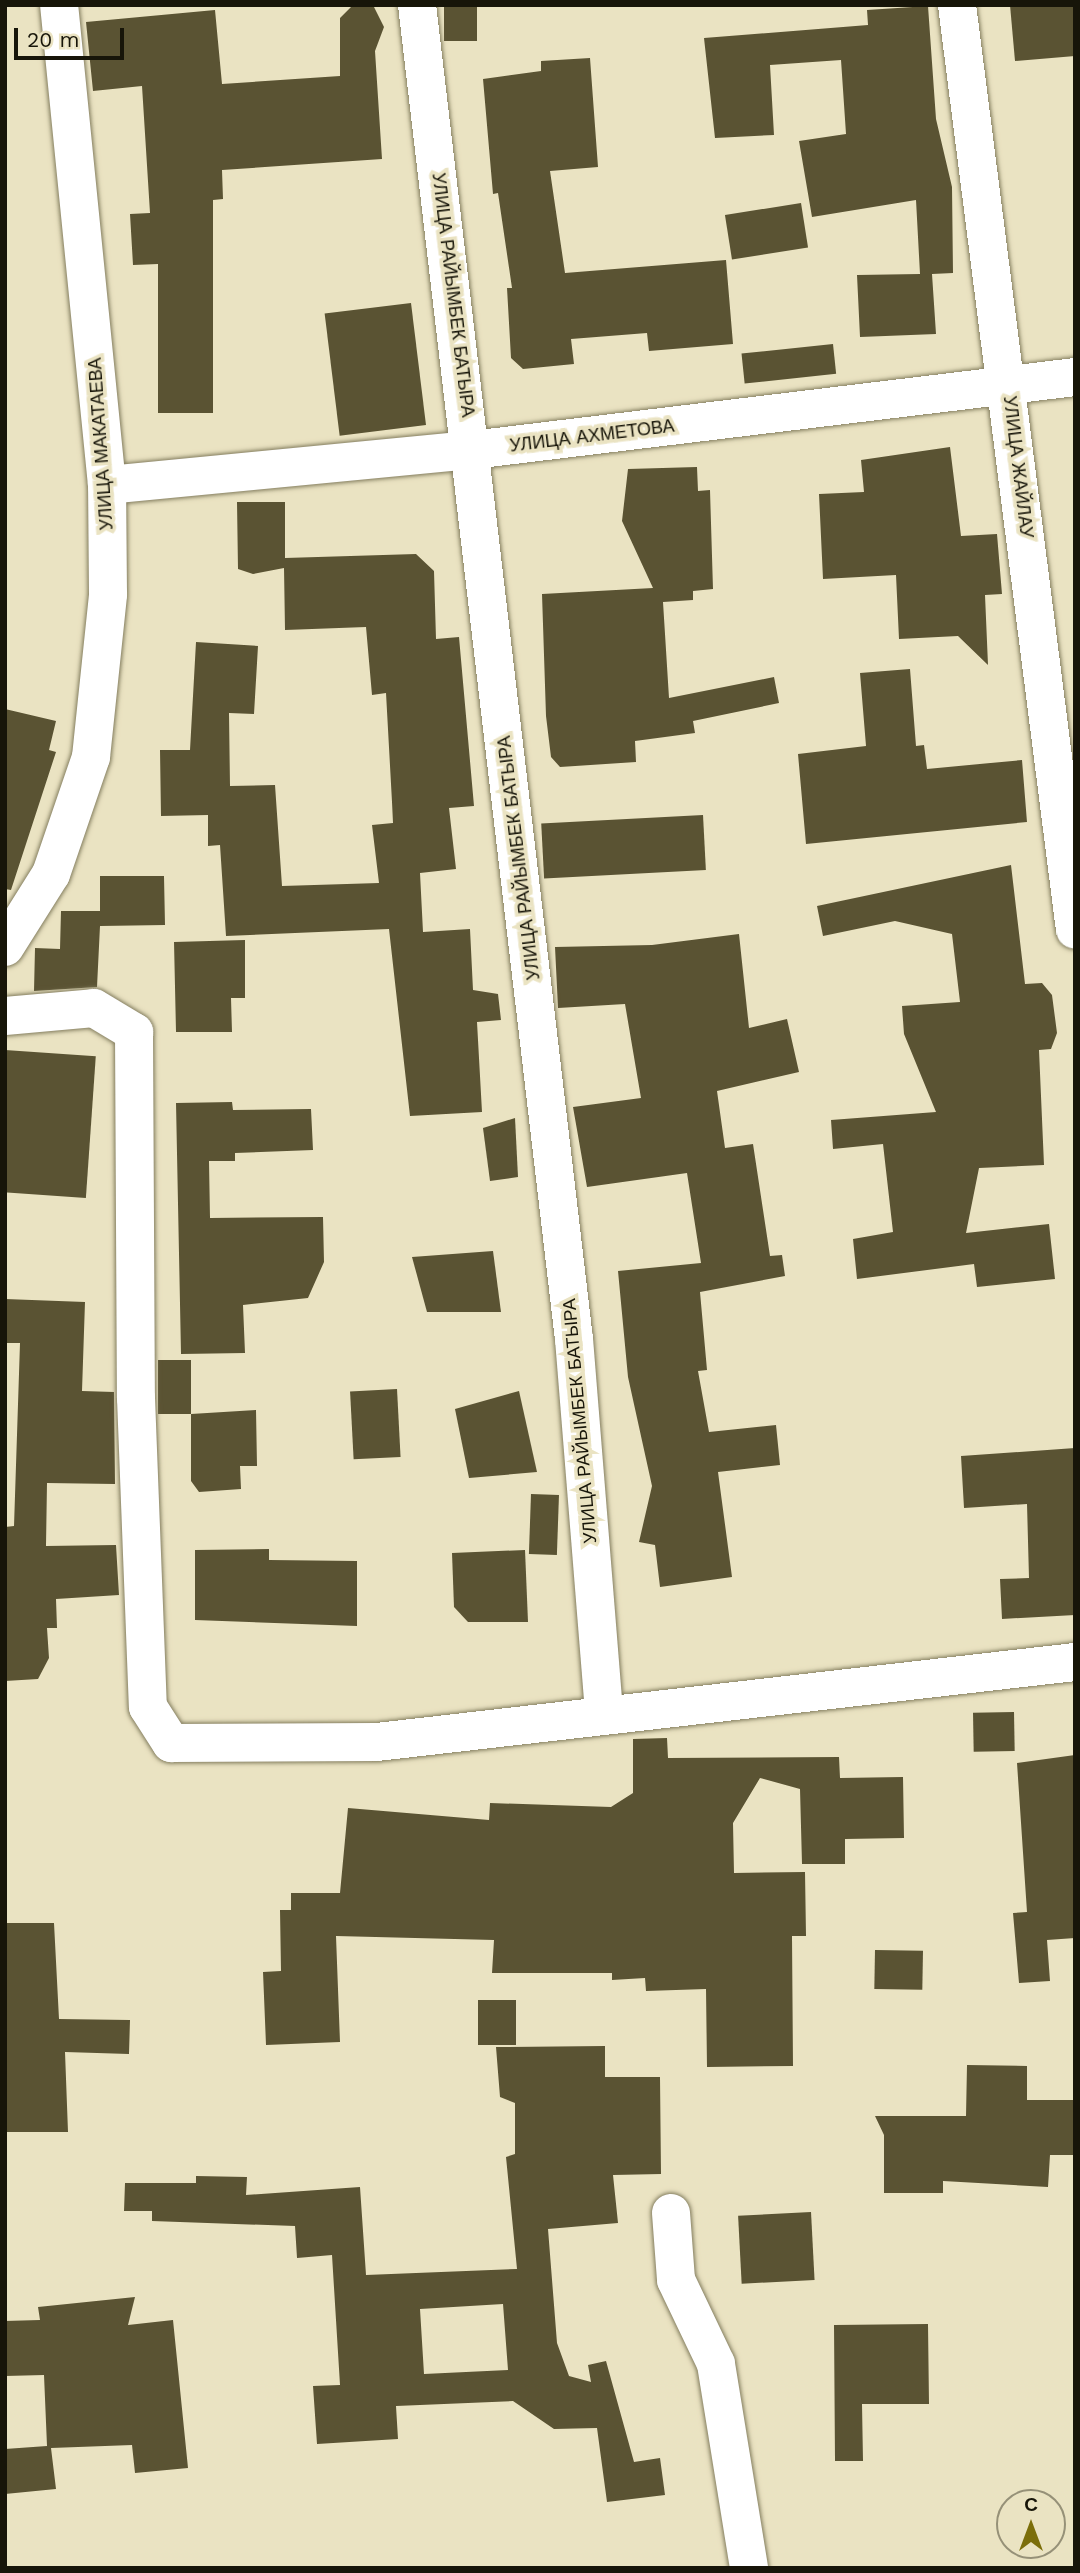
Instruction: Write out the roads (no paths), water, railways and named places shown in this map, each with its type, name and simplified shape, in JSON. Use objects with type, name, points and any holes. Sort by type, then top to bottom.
[{"type":"street","name":"УЛИЦА МАКАТАЕВА","points":[[5,947],[51,874],[91,757],[108,594],[107,485],[59,5]]},
{"type":"street","name":"УЛИЦА РАЙЫМБЕК БАТЫРА","points":[[417,5],[472,450],[574,1339],[604,1712]]},
{"type":"street","name":"УЛИЦА ЖАЙЛАУ","points":[[957,5],[1008,385],[1075,930]]},
{"type":"street","name":"УЛИЦА АХМЕТОВА","points":[[107,485],[472,450],[1075,377]]},
{"type":"street","points":[[5,1016],[94,1008],[134,1032],[136,1398],[148,1707],[171,1743],[377,1742],[587,1720],[604,1712],[1075,1662]]},
{"type":"street","points":[[671,2213],[676,2280],[716,2364],[749,2568]]}]
